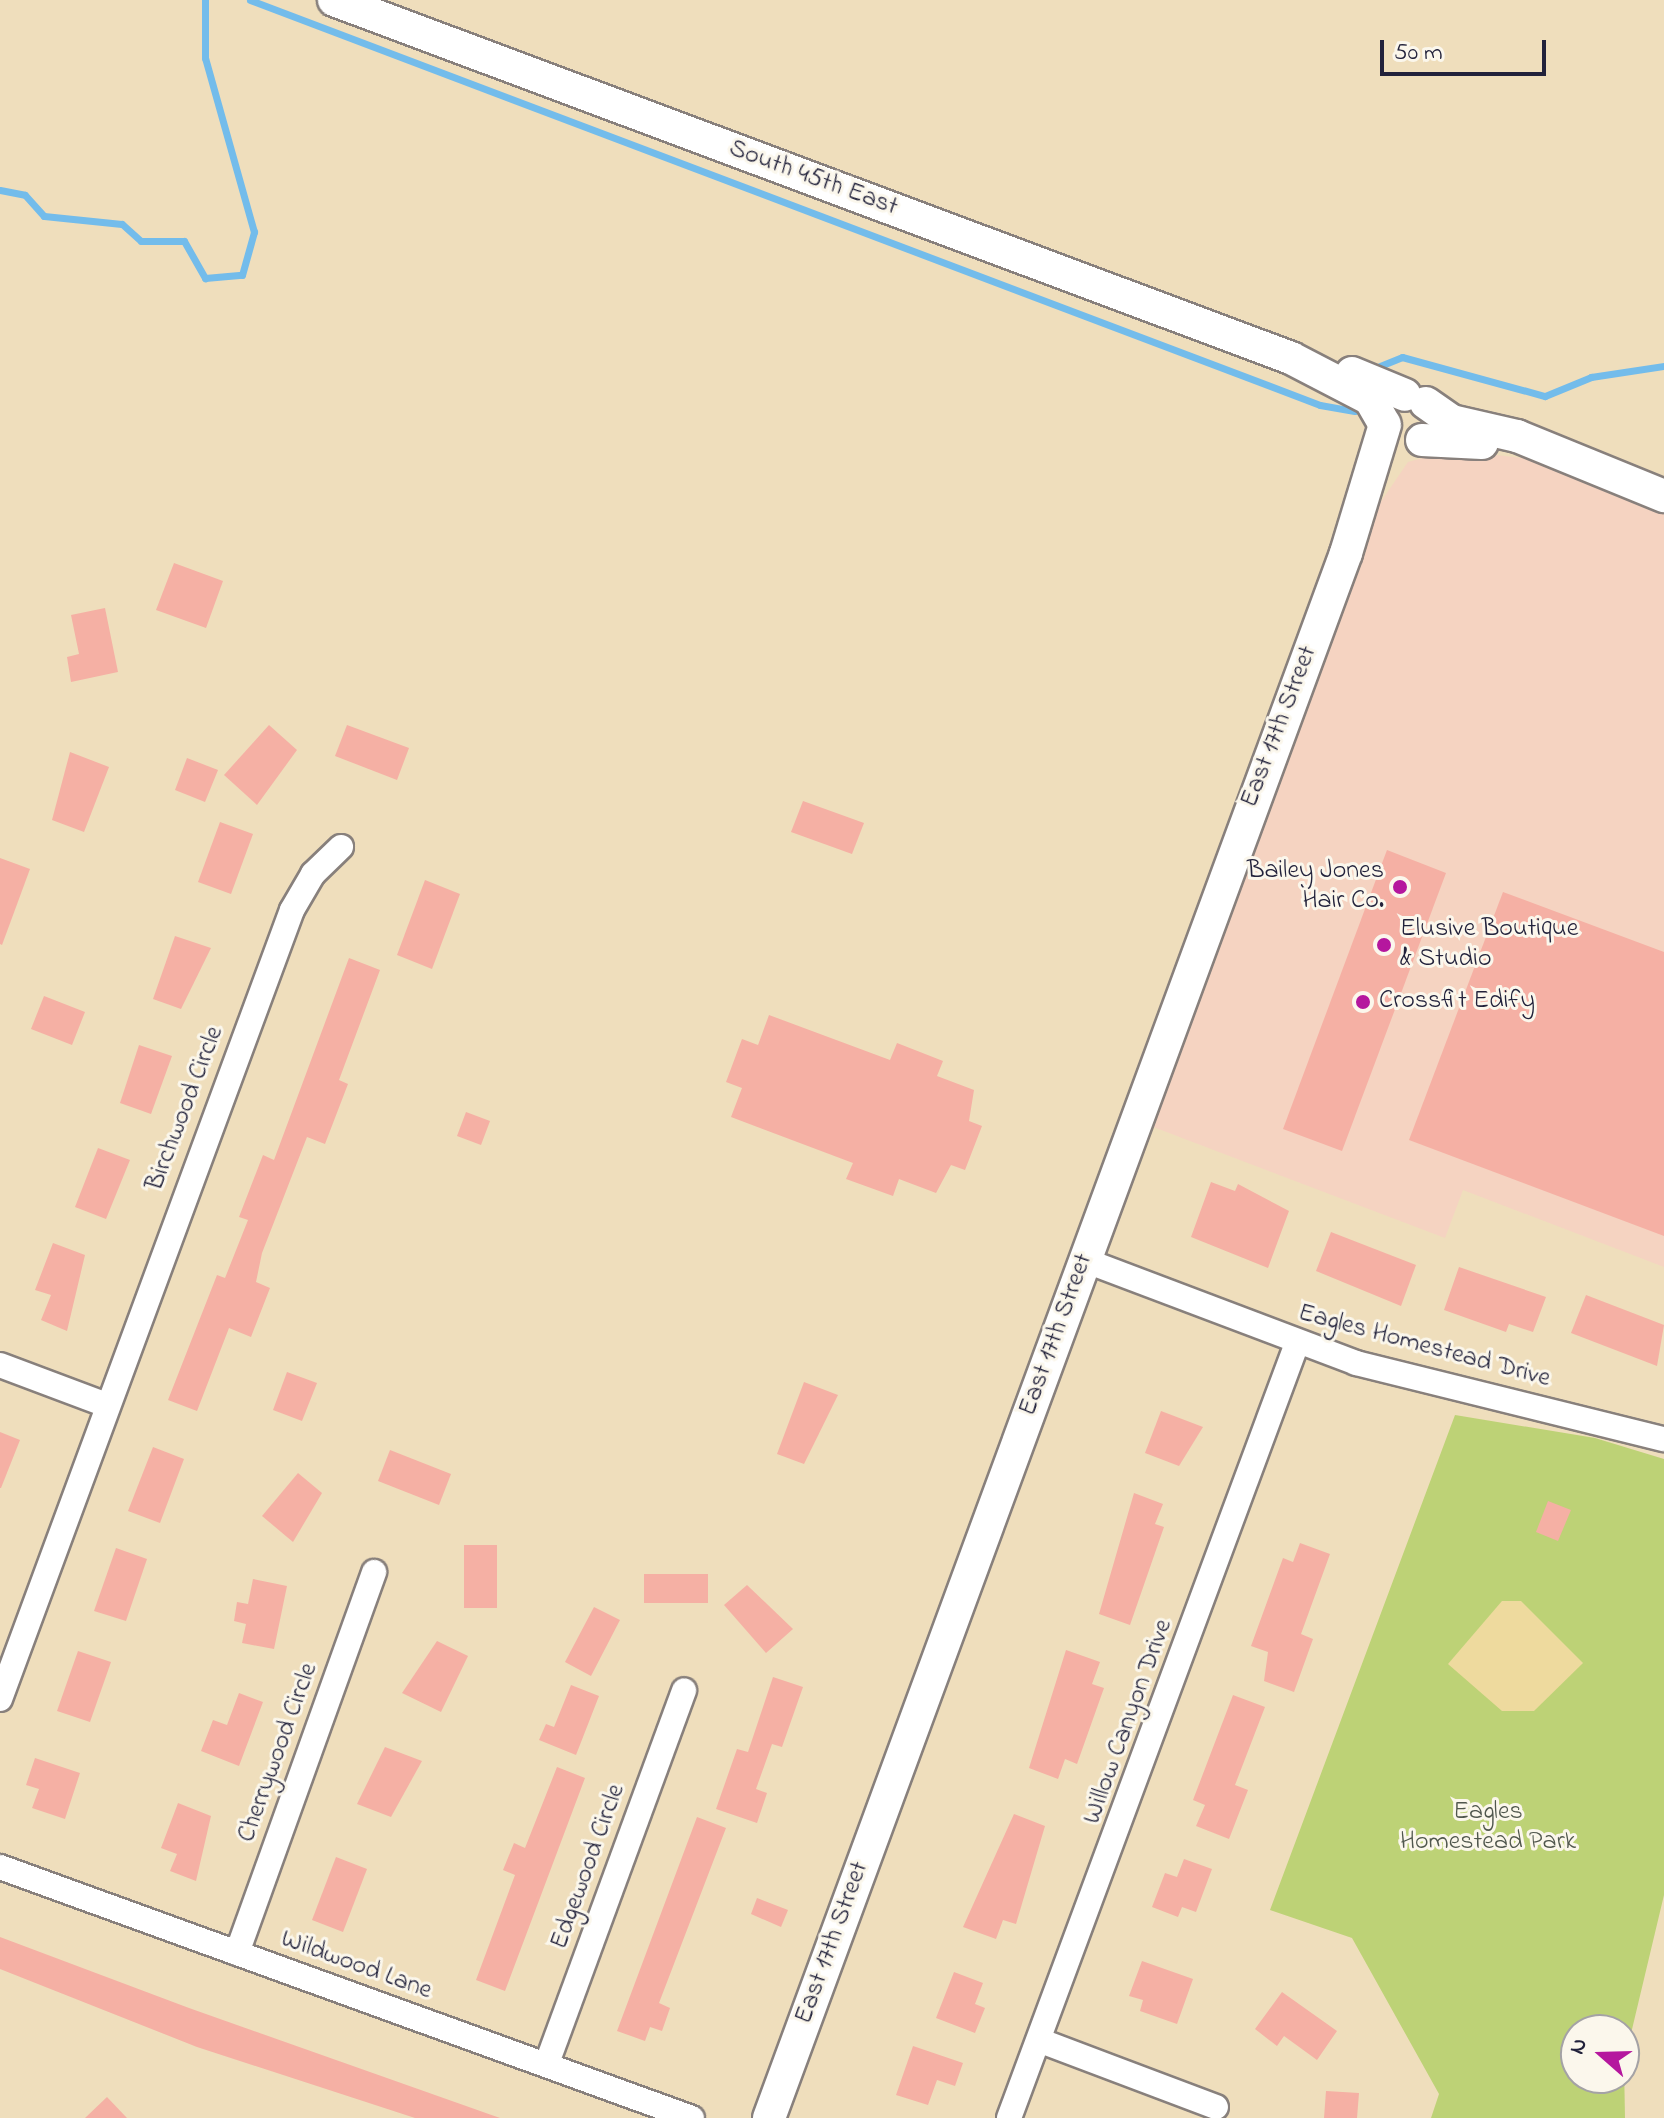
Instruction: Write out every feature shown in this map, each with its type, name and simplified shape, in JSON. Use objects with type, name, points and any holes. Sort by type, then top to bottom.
[{"type":"main road","name":"South 45th East","points":[[334,0],[1291,358],[1416,399],[1452,421],[1517,436],[1664,496]]},
{"type":"main road","name":"South 45th East","points":[[1291,358],[1370,399],[1385,424]]},
{"type":"main road","points":[[1416,399],[1432,426],[1418,441],[1398,442],[1385,424],[1387,408],[1416,399]]},
{"type":"main road","name":"East 17th Street","points":[[769,2118],[1346,553],[1385,424]]},
{"type":"main road","name":"South 45th East","points":[[1418,441],[1510,448],[1613,477]]},
{"type":"main road","name":"East 17th Street","points":[[1346,553],[1418,441]]},
{"type":"street","name":"Birchwood Circle","points":[[104,1404],[292,910],[341,847]]},
{"type":"street","name":"Eagles Homestead Drive","points":[[1084,1260],[1297,1343],[1664,1439]]},
{"type":"street","name":"Willow Canyon Drive","points":[[1009,2118],[1041,2041],[1297,1343]]},
{"type":"street","points":[[0,1365],[104,1404],[0,1699]]},
{"type":"street","name":"Cherrywood Circle","points":[[237,1953],[374,1572]]},
{"type":"street","name":"Edgewood Circle","points":[[547,2063],[684,1690]]},
{"type":"street","name":"Wildwood Lane","points":[[0,1867],[692,2118]]},
{"type":"street","points":[[1041,2041],[1216,2107]]},
{"type":"shaded area","points":[[1453,450],[1582,465],[1664,496],[1664,1267],[1463,1190],[1445,1238],[1135,1120],[1346,553],[1408,462]]},
{"type":"green space","name":"Eagles Homestead Park","points":[[1455,1415],[1595,1438],[1664,1459],[1664,1895],[1636,2014],[1560,2014],[1560,2094],[1625,2094],[1625,2118],[1431,2118],[1439,2094],[1352,1938],[1270,1910]]},
{"type":"sand","points":[[1502,1601],[1521,1601],[1583,1663],[1534,1711],[1502,1711],[1448,1664]]},
{"type":"building","points":[[174,563],[223,581],[206,628],[156,610]]},
{"type":"building","points":[[105,608],[118,672],[71,682],[67,657],[79,654],[71,615]]},
{"type":"building","points":[[269,725],[297,750],[257,805],[224,775]]},
{"type":"building","points":[[347,725],[409,748],[397,780],[335,756]]},
{"type":"building","points":[[70,752],[109,767],[84,832],[52,820]]},
{"type":"building","points":[[187,758],[218,770],[205,802],[175,790]]},
{"type":"building","points":[[803,801],[864,823],[852,854],[791,832]]},
{"type":"building","points":[[220,822],[253,834],[231,894],[198,882]]},
{"type":"building","points":[[1387,850],[1446,873],[1342,1151],[1283,1129]]},
{"type":"building","points":[[0,858],[30,869],[2,945],[0,944]]},
{"type":"building","points":[[425,880],[460,894],[432,969],[397,955]]},
{"type":"building","points":[[1503,892],[1664,952],[1664,1236],[1409,1140]]},
{"type":"building","points":[[175,936],[211,948],[181,1009],[153,999]]},
{"type":"building","points":[[349,958],[380,970],[339,1080],[348,1084],[325,1144],[307,1137],[262,1253],[256,1282],[270,1288],[251,1337],[229,1328],[197,1411],[168,1400],[217,1275],[225,1278],[248,1220],[239,1217],[263,1155],[274,1160]]},
{"type":"building","points":[[44,996],[85,1012],[72,1045],[31,1029]]},
{"type":"building","points":[[769,1015],[890,1060],[897,1043],[943,1061],[937,1076],[974,1090],[969,1121],[982,1126],[965,1170],[951,1165],[936,1193],[899,1179],[893,1196],[846,1179],[853,1163],[731,1117],[742,1088],[726,1082],[742,1039],[758,1045]]},
{"type":"building","points":[[139,1045],[172,1056],[151,1114],[120,1103]]},
{"type":"building","points":[[466,1112],[490,1121],[481,1145],[457,1136]]},
{"type":"building","points":[[98,1148],[130,1160],[106,1219],[75,1207]]},
{"type":"building","points":[[1211,1182],[1235,1191],[1238,1184],[1289,1211],[1268,1268],[1191,1237]]},
{"type":"building","points":[[1331,1232],[1416,1265],[1401,1306],[1316,1271]]},
{"type":"building","points":[[53,1243],[85,1255],[67,1331],[41,1320],[51,1295],[35,1290]]},
{"type":"building","points":[[1459,1267],[1546,1297],[1533,1332],[1509,1324],[1506,1332],[1444,1310]]},
{"type":"building","points":[[1586,1295],[1664,1325],[1657,1366],[1571,1333]]},
{"type":"building","points":[[287,1372],[317,1383],[302,1421],[273,1410]]},
{"type":"building","points":[[804,1382],[838,1395],[804,1464],[777,1454]]},
{"type":"building","points":[[1161,1411],[1203,1427],[1179,1466],[1145,1453]]},
{"type":"building","points":[[0,1432],[20,1440],[1,1488],[0,1488]]},
{"type":"building","points":[[153,1447],[184,1459],[160,1523],[128,1511]]},
{"type":"building","points":[[390,1450],[451,1474],[439,1505],[378,1481]]},
{"type":"building","points":[[298,1473],[322,1493],[293,1542],[262,1516]]},
{"type":"building","points":[[1134,1493],[1163,1504],[1155,1524],[1164,1527],[1130,1625],[1099,1614]]},
{"type":"building","points":[[1548,1501],[1571,1510],[1558,1541],[1536,1532]]},
{"type":"building","points":[[1300,1543],[1330,1554],[1301,1634],[1313,1639],[1294,1692],[1264,1681],[1268,1652],[1251,1646],[1283,1558],[1293,1562]]},
{"type":"building","points":[[464,1545],[497,1545],[497,1608],[464,1608]]},
{"type":"building","points":[[116,1548],[147,1559],[126,1621],[94,1611]]},
{"type":"building","points":[[644,1574],[708,1574],[708,1603],[644,1603]]},
{"type":"building","points":[[253,1579],[287,1586],[274,1649],[242,1643],[246,1624],[234,1621],[237,1602],[248,1604]]},
{"type":"building","points":[[747,1585],[793,1629],[766,1653],[724,1605]]},
{"type":"building","points":[[594,1607],[620,1620],[591,1676],[565,1662]]},
{"type":"building","points":[[437,1641],[468,1656],[441,1712],[402,1693]]},
{"type":"building","points":[[1066,1650],[1100,1662],[1092,1684],[1104,1688],[1077,1764],[1065,1759],[1058,1779],[1029,1768]]},
{"type":"building","points":[[78,1651],[111,1662],[90,1722],[57,1711]]},
{"type":"building","points":[[773,1677],[803,1687],[782,1747],[772,1744],[756,1789],[767,1793],[757,1823],[716,1809],[737,1749],[748,1752]]},
{"type":"building","points":[[571,1685],[599,1696],[576,1755],[539,1740],[546,1724],[554,1727]]},
{"type":"building","points":[[239,1693],[263,1702],[239,1766],[201,1751],[213,1720],[227,1725]]},
{"type":"building","points":[[1233,1695],[1265,1707],[1235,1785],[1248,1790],[1229,1839],[1196,1826],[1205,1805],[1193,1800]]},
{"type":"building","points":[[385,1747],[422,1761],[391,1817],[357,1804]]},
{"type":"building","points":[[35,1758],[80,1773],[65,1819],[32,1808],[39,1789],[26,1785]]},
{"type":"building","points":[[557,1767],[585,1778],[505,1991],[476,1980],[515,1875],[503,1870],[514,1843],[525,1848]]},
{"type":"building","points":[[178,1803],[211,1816],[196,1881],[170,1871],[177,1854],[161,1848]]},
{"type":"building","points":[[1014,1814],[1045,1826],[1016,1924],[1003,1920],[996,1939],[963,1927]]},
{"type":"building","points":[[697,1817],[726,1828],[659,2003],[670,2008],[662,2031],[650,2027],[645,2041],[617,2031]]},
{"type":"building","points":[[336,1857],[367,1869],[343,1932],[312,1920]]},
{"type":"building","points":[[1184,1859],[1212,1869],[1196,1912],[1182,1907],[1178,1917],[1152,1907],[1165,1873],[1177,1877]]},
{"type":"building","points":[[757,1898],[788,1910],[781,1927],[751,1914]]},
{"type":"building","points":[[0,1937],[189,2008],[500,2118],[415,2118],[197,2047],[0,1969]]},
{"type":"building","points":[[1142,1961],[1193,1979],[1177,2024],[1140,2011],[1143,2000],[1129,1996]]},
{"type":"building","points":[[954,1972],[983,1983],[975,2004],[985,2008],[975,2033],[936,2018]]},
{"type":"building","points":[[1282,1992],[1337,2031],[1317,2060],[1284,2036],[1277,2046],[1255,2029]]},
{"type":"building","points":[[913,2046],[963,2063],[955,2086],[937,2080],[928,2105],[896,2095]]},
{"type":"building","points":[[1326,2091],[1359,2093],[1357,2118],[1324,2118]]},
{"type":"building","points":[[107,2097],[127,2118],[85,2118]]},
{"type":"waterway","points":[[0,190],[25,195],[44,216],[122,224],[141,241],[184,241],[205,278],[242,275],[254,232],[205,58],[205,0]]},
{"type":"waterway","points":[[250,0],[1320,405],[1354,411]]},
{"type":"waterway","points":[[1380,366],[1402,357],[1545,396],[1591,377],[1664,366]]},
{"type":"place","name":"Bailey Jones Hair Co.","points":[[1400,887]]},
{"type":"place","name":"Elusive Boutique & Studio","points":[[1384,945]]},
{"type":"place","name":"Crossfit Edify","points":[[1363,1002]]}]
